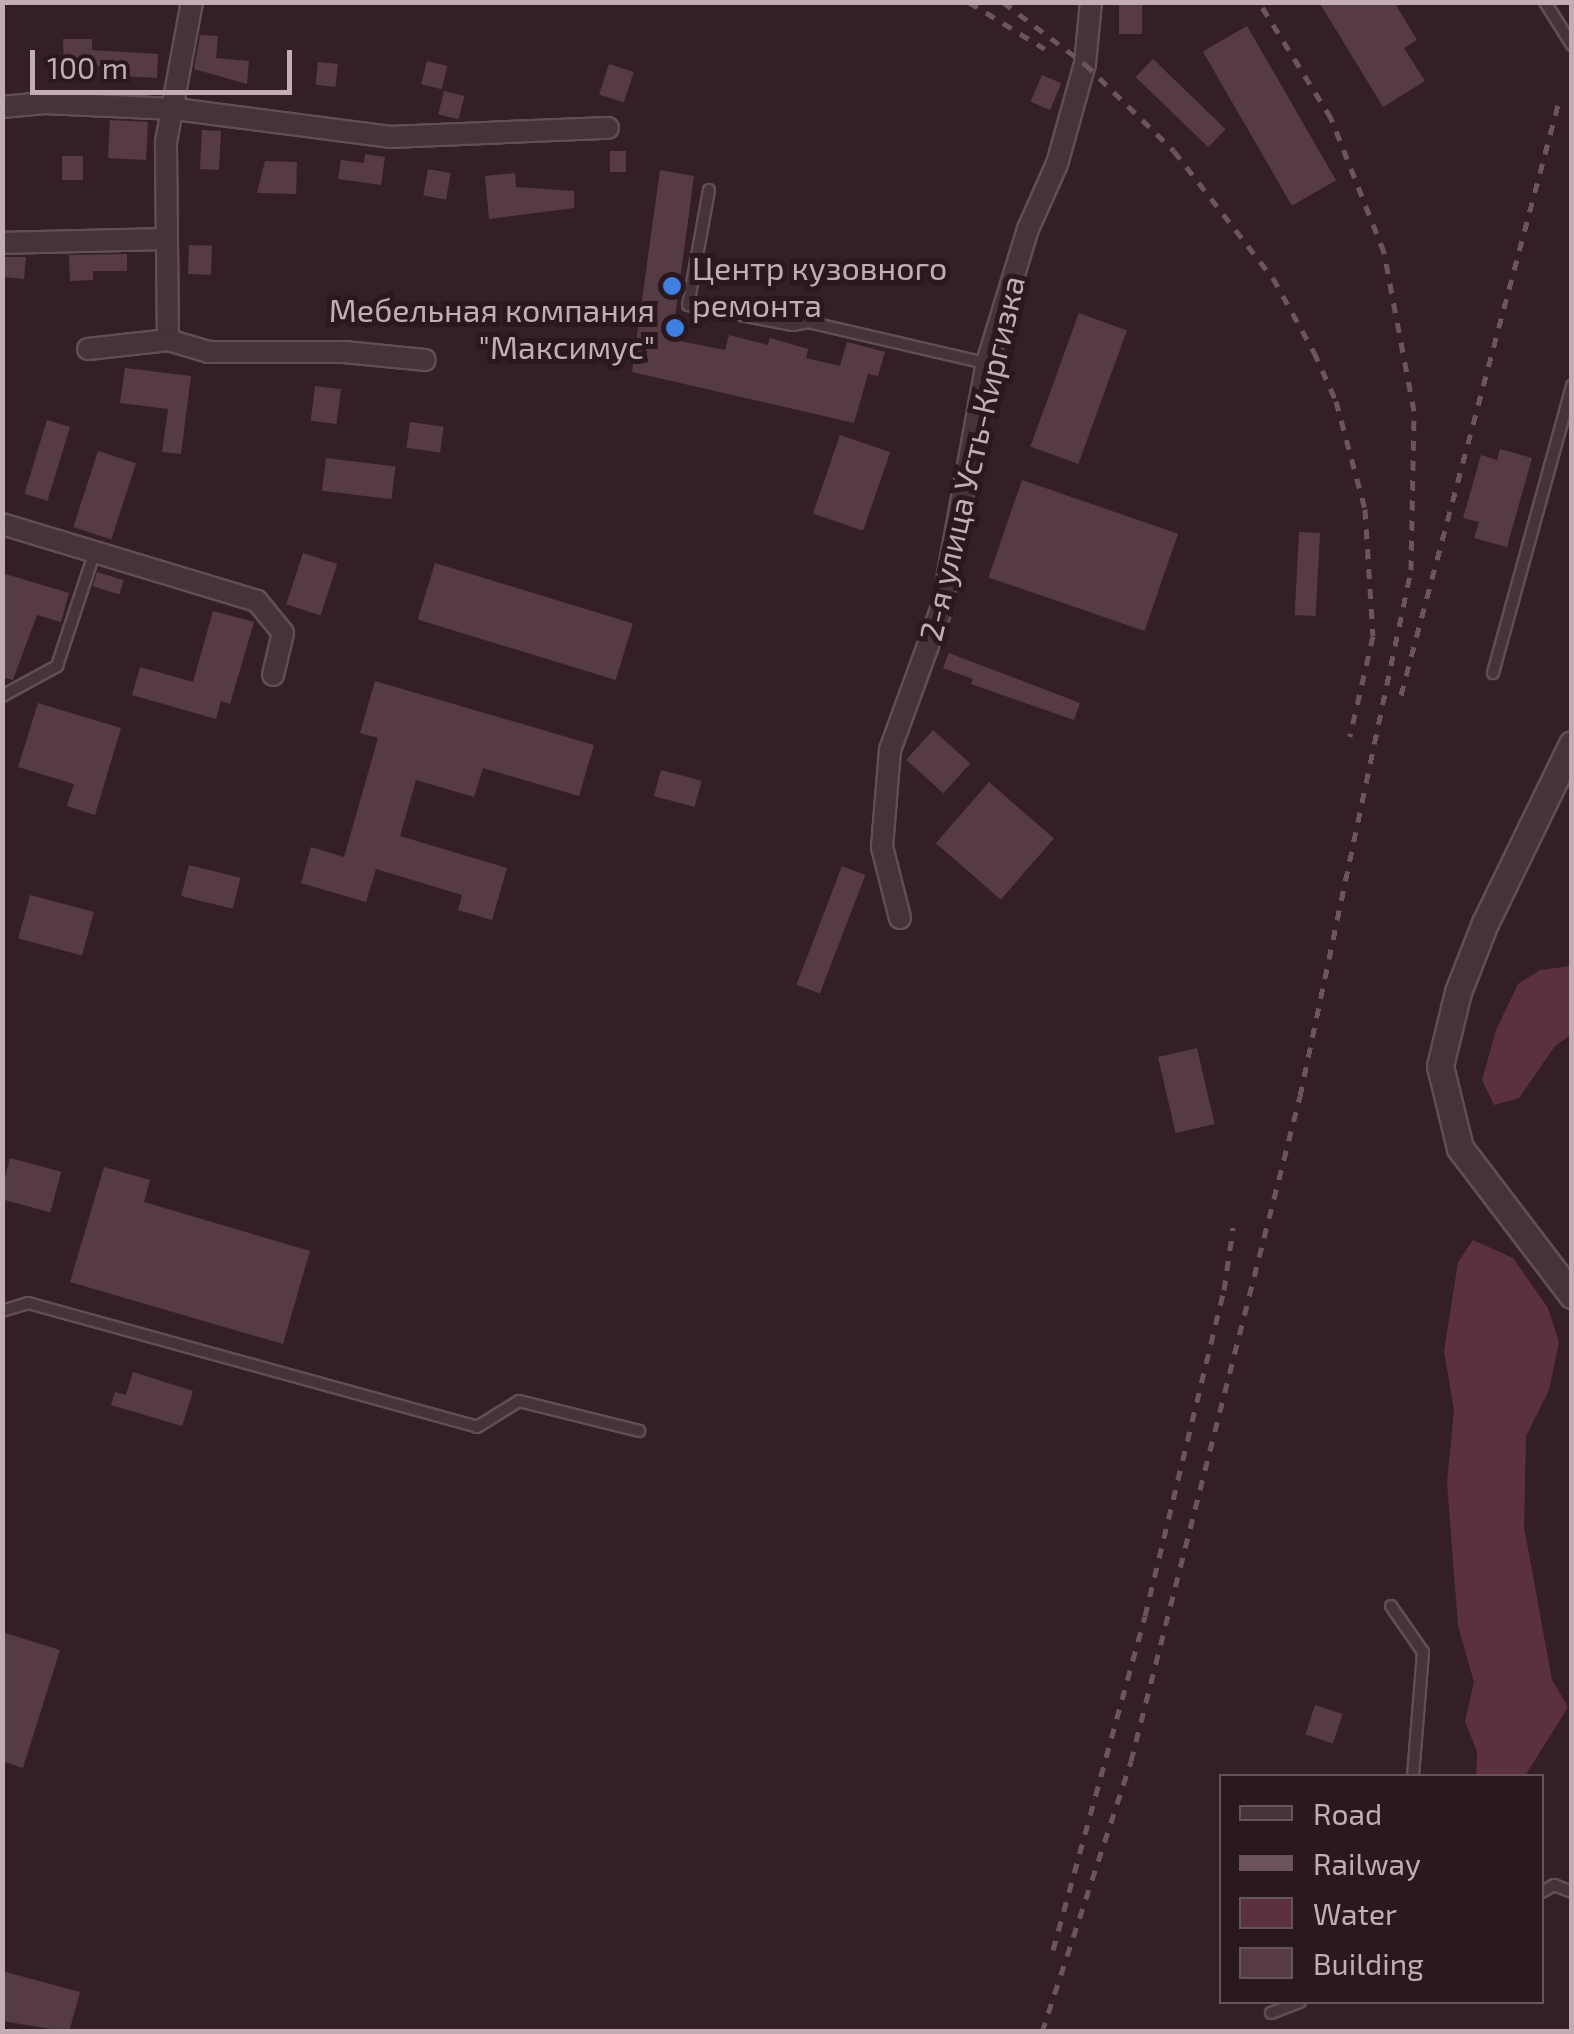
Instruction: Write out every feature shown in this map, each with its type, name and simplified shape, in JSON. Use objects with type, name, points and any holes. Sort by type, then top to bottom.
[{"type":"street","points":[[168,340],[166,142],[175,110],[192,2]]},
{"type":"street","name":"2-я улица Усть-Киргизка","points":[[900,918],[882,847],[890,750],[942,607],[987,364],[1028,228],[1057,164],[1084,64],[1091,2]]},
{"type":"street","points":[[2,108],[175,110],[390,136],[608,128]]},
{"type":"street","points":[[2,243],[166,239]]},
{"type":"street","points":[[88,349],[168,340],[209,352],[344,352],[425,360]]},
{"type":"street","points":[[2,524],[257,601],[283,633],[273,676]]},
{"type":"street","points":[[1572,744],[1484,923],[1458,992],[1440,1066],[1460,1148],[1572,1296]]},
{"type":"lane","points":[[1545,2],[1572,45]]},
{"type":"lane","points":[[709,190],[688,305],[808,322],[987,364]]},
{"type":"lane","points":[[1493,672],[1572,386]]},
{"type":"lane","points":[[2,696],[57,666],[94,554]]},
{"type":"lane","points":[[2,1312],[28,1303],[477,1427],[519,1401],[638,1432]]},
{"type":"lane","points":[[1391,1606],[1423,1652],[1412,1774]]},
{"type":"lane","points":[[1544,1880],[1572,1892]]},
{"type":"lane","points":[[1544,1891],[1554,1884]]},
{"type":"lane","points":[[1271,2013],[1295,2004]]},
{"type":"water","points":[[1571,966],[1571,1035],[1555,1046],[1519,1098],[1494,1105],[1482,1080],[1496,1030],[1518,984],[1540,970]]},
{"type":"water","points":[[1473,1240],[1513,1258],[1548,1308],[1559,1342],[1549,1390],[1526,1436],[1524,1527],[1552,1680],[1568,1707],[1526,1774],[1476,1774],[1477,1752],[1465,1721],[1474,1682],[1458,1626],[1447,1483],[1454,1410],[1444,1351],[1458,1262]]},
{"type":"building","points":[[1119,2],[1142,2],[1142,34],[1119,34]]},
{"type":"building","points":[[1319,2],[1394,2],[1417,40],[1404,48],[1425,81],[1383,107]]},
{"type":"building","points":[[1247,26],[1336,180],[1292,206],[1203,52]]},
{"type":"building","points":[[200,35],[218,36],[216,58],[249,61],[247,84],[194,69]]},
{"type":"building","points":[[63,39],[92,39],[92,50],[158,54],[157,78],[100,75],[101,66],[64,66]]},
{"type":"building","points":[[1153,59],[1226,129],[1208,147],[1136,77]]},
{"type":"building","points":[[427,61],[447,66],[442,89],[421,84]]},
{"type":"building","points":[[318,62],[338,64],[335,87],[316,85]]},
{"type":"building","points":[[609,64],[634,72],[624,102],[599,94]]},
{"type":"building","points":[[1042,75],[1061,83],[1050,110],[1031,102]]},
{"type":"building","points":[[444,91],[464,96],[459,119],[438,114]]},
{"type":"building","points":[[110,120],[148,122],[146,160],[108,158]]},
{"type":"building","points":[[202,130],[221,131],[219,170],[200,169]]},
{"type":"building","points":[[610,151],[626,151],[626,172],[610,172]]},
{"type":"building","points":[[365,154],[385,157],[381,185],[338,179],[341,160],[364,163]]},
{"type":"building","points":[[62,156],[83,156],[83,180],[62,180]]},
{"type":"building","points":[[265,161],[297,162],[296,194],[257,193]]},
{"type":"building","points":[[428,169],[451,173],[446,200],[423,196]]},
{"type":"building","points":[[660,170],[694,176],[675,317],[686,321],[680,341],[725,350],[729,335],[768,345],[770,338],[808,349],[806,358],[840,366],[847,342],[885,352],[878,376],[868,374],[854,423],[632,372]]},
{"type":"building","points":[[515,173],[516,187],[574,191],[574,208],[489,219],[485,176]]},
{"type":"building","points":[[189,245],[212,246],[211,275],[188,274]]},
{"type":"building","points":[[127,254],[127,271],[93,271],[93,280],[70,281],[69,255]]},
{"type":"building","points":[[2,257],[26,257],[24,279],[2,277]]},
{"type":"building","points":[[1079,313],[1127,330],[1078,464],[1030,446]]},
{"type":"building","points":[[125,368],[191,376],[181,454],[162,452],[168,409],[120,403]]},
{"type":"building","points":[[315,386],[341,389],[337,424],[311,421]]},
{"type":"building","points":[[47,420],[70,427],[47,501],[24,494]]},
{"type":"building","points":[[410,422],[444,427],[440,452],[406,448]]},
{"type":"building","points":[[840,435],[890,452],[863,531],[813,513]]},
{"type":"building","points":[[1500,449],[1532,458],[1507,547],[1474,538],[1479,522],[1463,518],[1481,455],[1497,460]]},
{"type":"building","points":[[98,451],[136,463],[111,539],[73,527]]},
{"type":"building","points":[[326,458],[395,467],[391,499],[322,491]]},
{"type":"building","points":[[1022,480],[1178,534],[1144,631],[988,577]]},
{"type":"building","points":[[1299,532],[1320,533],[1316,616],[1295,615]]},
{"type":"building","points":[[303,553],[337,564],[321,615],[286,604]]},
{"type":"building","points":[[435,563],[633,624],[616,680],[418,619]]},
{"type":"building","points":[[97,572],[124,580],[119,595],[93,586]]},
{"type":"building","points":[[2,573],[69,593],[61,622],[37,615],[13,680],[2,677]]},
{"type":"building","points":[[213,611],[254,622],[230,704],[221,701],[216,719],[132,695],[140,667],[193,682]]},
{"type":"building","points":[[949,653],[1080,703],[1074,720],[971,684],[973,679],[943,668]]},
{"type":"building","points":[[375,681],[594,745],[579,796],[483,768],[474,797],[416,780],[400,836],[507,868],[492,920],[458,910],[462,895],[376,869],[366,902],[301,883],[311,847],[344,857],[378,738],[360,733]]},
{"type":"building","points":[[38,703],[121,728],[95,815],[67,806],[74,784],[18,767]]},
{"type":"building","points":[[933,730],[970,763],[943,793],[906,760]]},
{"type":"building","points":[[661,770],[702,781],[695,807],[654,796]]},
{"type":"building","points":[[989,782],[1054,838],[1001,900],[936,843]]},
{"type":"building","points":[[189,865],[240,878],[233,909],[181,896]]},
{"type":"building","points":[[842,866],[865,875],[820,994],[796,985]]},
{"type":"building","points":[[30,895],[94,912],[82,956],[18,938]]},
{"type":"building","points":[[1197,1048],[1215,1124],[1176,1133],[1158,1057]]},
{"type":"building","points":[[10,1158],[61,1172],[50,1212],[2,1199]]},
{"type":"building","points":[[104,1167],[150,1180],[144,1202],[310,1251],[283,1344],[70,1282]]},
{"type":"building","points":[[133,1372],[193,1391],[182,1426],[111,1405],[115,1392],[126,1395]]},
{"type":"building","points":[[2,1632],[60,1650],[23,1768],[2,1761]]},
{"type":"building","points":[[1315,1705],[1343,1714],[1333,1743],[1305,1734]]},
{"type":"building","points":[[2,1971],[80,1992],[69,2032],[2,2021]]},
{"type":"railway","points":[[969,2],[1045,49]]},
{"type":"railway","points":[[1003,2],[1085,64],[1174,151],[1273,278],[1314,352],[1336,401],[1365,509],[1373,636],[1350,736]]},
{"type":"railway","points":[[1042,2032],[1131,1761],[1300,1096],[1411,570],[1414,411],[1384,252],[1331,118],[1259,2]]},
{"type":"railway","points":[[1401,695],[1558,105]]},
{"type":"railway","points":[[1053,1950],[1145,1616],[1224,1290],[1233,1228]]},
{"type":"place","name":"Центр кузовного ремонта","points":[[672,286]]},
{"type":"place","name":"Мебельная компания \"Максимус\"","points":[[675,328]]}]
